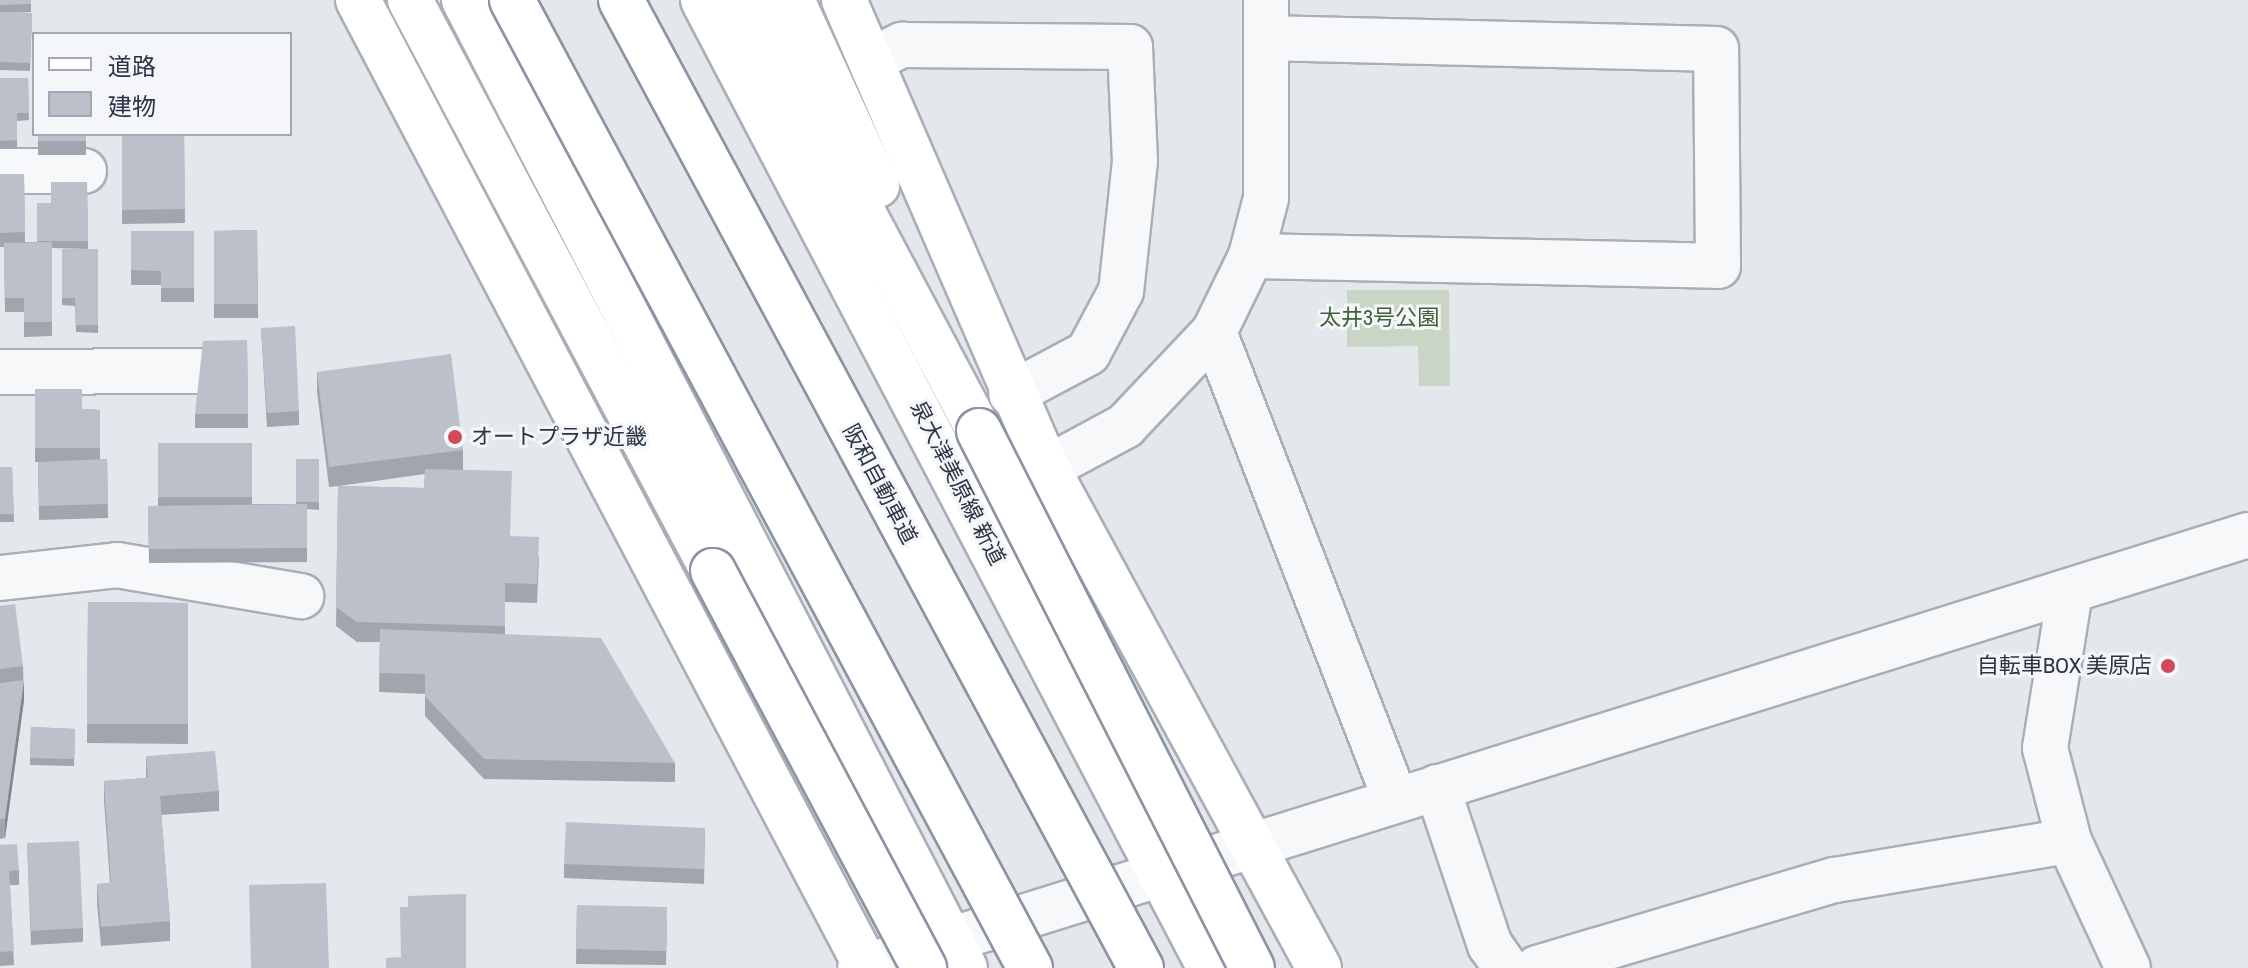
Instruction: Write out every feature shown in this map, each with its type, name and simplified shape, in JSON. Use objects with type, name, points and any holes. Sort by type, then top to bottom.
[{"type":"main road","points":[[358,0],[865,967]]},
{"type":"main road","points":[[410,0],[713,571],[946,958]]},
{"type":"main road","points":[[464,0],[946,958]]},
{"type":"main road","points":[[512,0],[1030,968]]},
{"type":"main road","name":"阪和自動車道","points":[[621,0],[1141,968]]},
{"type":"main road","name":"泉大津美原線 新道","points":[[703,0],[1155,870],[1210,968]]},
{"type":"main road","points":[[750,0],[979,431],[1252,968]]},
{"type":"main road","points":[[792,0],[836,87],[979,431]]},
{"type":"main road","points":[[844,0],[1011,394],[1047,468],[1319,968]]},
{"type":"street","points":[[1047,468],[1125,426],[1214,332],[1251,256],[1266,198],[1266,19],[1716,49],[1718,266],[1251,256]]},
{"type":"street","points":[[872,60],[902,45],[1130,47],[1135,161],[1121,291],[1088,353],[1011,394]]},
{"type":"street","points":[[0,171],[84,171]]},
{"type":"street","points":[[1214,332],[1395,798]]},
{"type":"street","points":[[0,372],[200,371]]},
{"type":"street","points":[[865,967],[946,958],[1155,870],[1437,787],[2248,535]]},
{"type":"street","points":[[0,578],[117,565],[301,596]]},
{"type":"street","points":[[2070,592],[2045,748],[2069,841],[2128,968]]},
{"type":"street","points":[[1437,787],[1490,945],[1506,968]]},
{"type":"street","points":[[1537,968],[1835,880],[2069,841]]},
{"type":"green space","name":"太井3号公園","points":[[1347,290],[1449,290],[1450,386],[1419,386],[1418,346],[1347,347]]},
{"type":"building","points":[[0,0],[31,0],[31,4],[0,5]]},
{"type":"building","points":[[0,12],[32,13],[30,63],[0,62]]},
{"type":"building","points":[[0,78],[28,78],[29,113],[17,113],[17,140],[0,141]]},
{"type":"building","points":[[38,136],[86,136],[86,141],[38,141]]},
{"type":"building","points":[[122,136],[184,136],[185,209],[122,210]]},
{"type":"building","points":[[0,174],[24,174],[25,232],[0,233]]},
{"type":"building","points":[[51,182],[87,182],[88,241],[37,241],[37,203],[51,203]]},
{"type":"building","points":[[257,230],[258,304],[214,304],[214,231]]},
{"type":"building","points":[[131,231],[194,231],[194,288],[161,288],[161,271],[131,270]]},
{"type":"building","points":[[52,242],[52,322],[24,322],[24,298],[5,298],[4,243]]},
{"type":"building","points":[[62,249],[98,249],[98,325],[76,325],[75,298],[62,298]]},
{"type":"building","points":[[295,326],[299,411],[267,413],[261,328]]},
{"type":"building","points":[[247,340],[248,414],[195,414],[203,341]]},
{"type":"building","points":[[451,354],[463,450],[329,467],[317,372]]},
{"type":"building","points":[[35,389],[82,389],[82,409],[100,410],[100,448],[35,448]]},
{"type":"building","points":[[158,443],[252,443],[252,497],[158,497]]},
{"type":"building","points":[[107,459],[108,504],[39,506],[38,462]]},
{"type":"building","points":[[296,459],[319,459],[319,502],[296,502]]},
{"type":"building","points":[[0,467],[12,467],[14,514],[0,514]]},
{"type":"building","points":[[425,469],[512,471],[510,536],[539,537],[537,584],[505,583],[505,626],[357,622],[336,607],[338,486],[424,488]]},
{"type":"building","points":[[307,504],[307,548],[149,549],[148,506]]},
{"type":"building","points":[[88,602],[188,603],[188,724],[87,724]]},
{"type":"building","points":[[15,604],[23,666],[0,669],[0,606]]},
{"type":"building","points":[[380,629],[601,638],[675,763],[484,759],[425,696],[425,674],[379,673]]},
{"type":"building","points":[[24,680],[5,819],[0,819],[0,683]]},
{"type":"building","points":[[31,727],[75,729],[74,759],[30,758]]},
{"type":"building","points":[[215,751],[219,791],[160,796],[170,921],[101,927],[97,884],[111,883],[104,781],[148,778],[146,756]]},
{"type":"building","points":[[566,822],[705,828],[704,869],[564,864]]},
{"type":"building","points":[[79,841],[83,928],[31,931],[27,843]]},
{"type":"building","points":[[17,844],[19,870],[9,871],[14,951],[0,952],[0,845]]},
{"type":"building","points":[[326,883],[329,968],[251,968],[249,885]]},
{"type":"building","points":[[466,894],[466,968],[386,968],[386,958],[401,957],[400,907],[408,907],[408,896]]},
{"type":"building","points":[[577,905],[667,907],[666,951],[576,949]]},
{"type":"place","name":"オートプラザ近畿","points":[[455,437]]},
{"type":"place","name":"自転車BOX 美原店","points":[[2168,666]]}]
